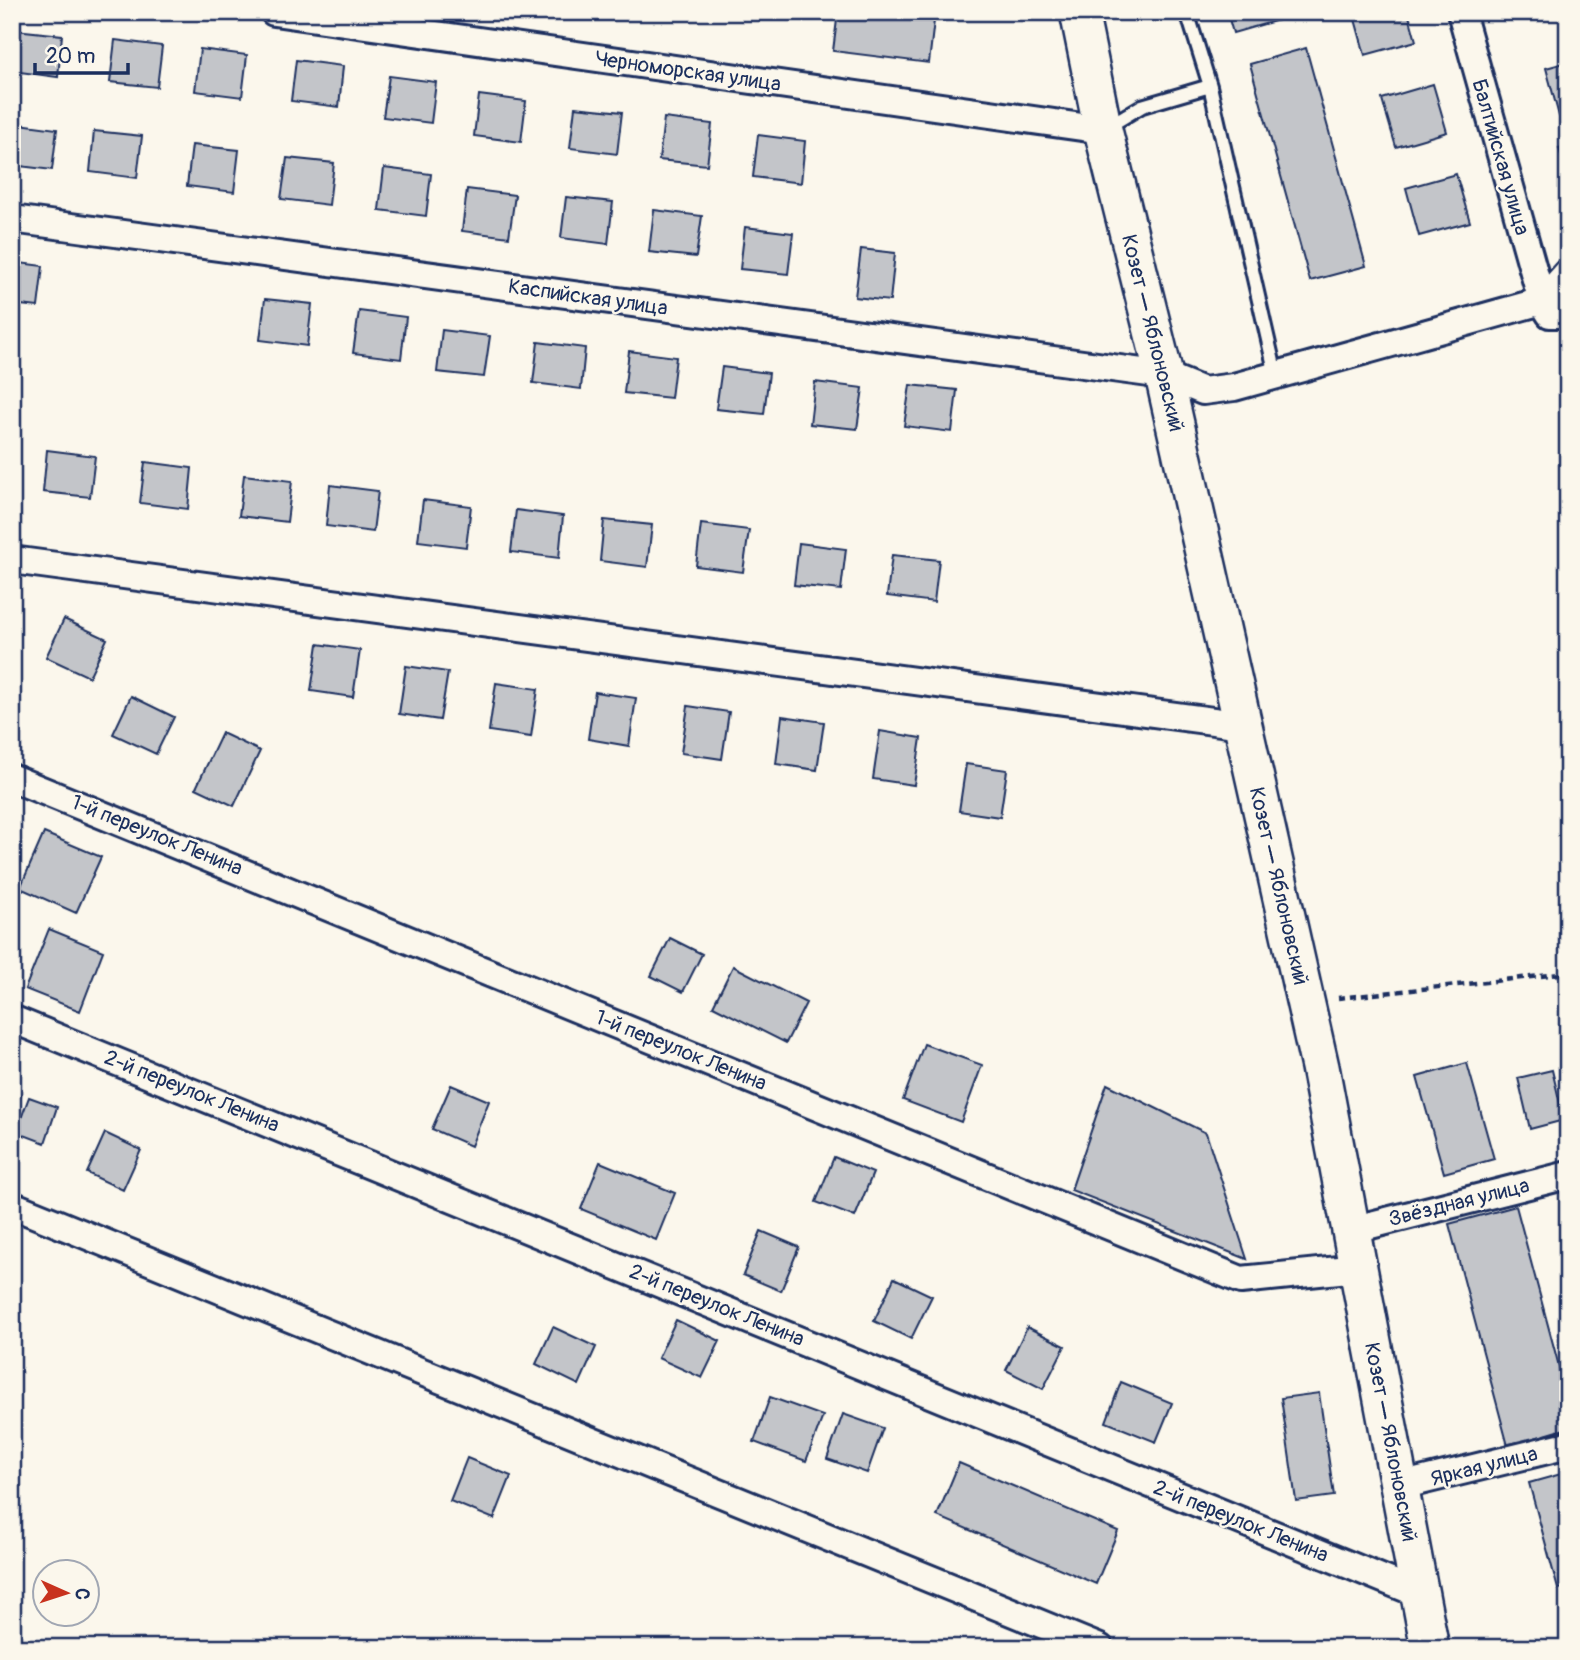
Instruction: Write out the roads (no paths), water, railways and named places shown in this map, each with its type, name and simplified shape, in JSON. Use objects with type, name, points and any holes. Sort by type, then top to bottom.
[{"type":"street","name":"Черноморская улица","points":[[274,12],[1103,130]]},
{"type":"street","name":"Козет — Яблоновский","points":[[1080,12],[1103,130],[1164,375],[1306,1002],[1430,1648]]},
{"type":"street","name":"Балтийская улица","points":[[1461,12],[1542,301]]},
{"type":"street","name":"Каспийская улица","points":[[12,219],[1164,375],[1203,391],[1276,375],[1542,301]]},
{"type":"street","points":[[1568,272],[1542,301],[1550,314],[1568,314]]},
{"type":"street","points":[[12,559],[1243,725]]},
{"type":"street","name":"1-й переулок Ленина","points":[[12,778],[1241,1280],[1358,1268]]},
{"type":"street","name":"2-й переулок Ленина","points":[[12,1019],[1420,1594]]},
{"type":"street","name":"Звёздная улица","points":[[1351,1230],[1568,1175]]},
{"type":"street","points":[[12,1205],[1100,1648]]},
{"type":"street","name":"Яркая улица","points":[[1399,1486],[1568,1445]]},
{"type":"lane","points":[[1187,12],[1210,86],[1276,375]]},
{"type":"lane","points":[[1103,130],[1142,106],[1210,86]]}]
